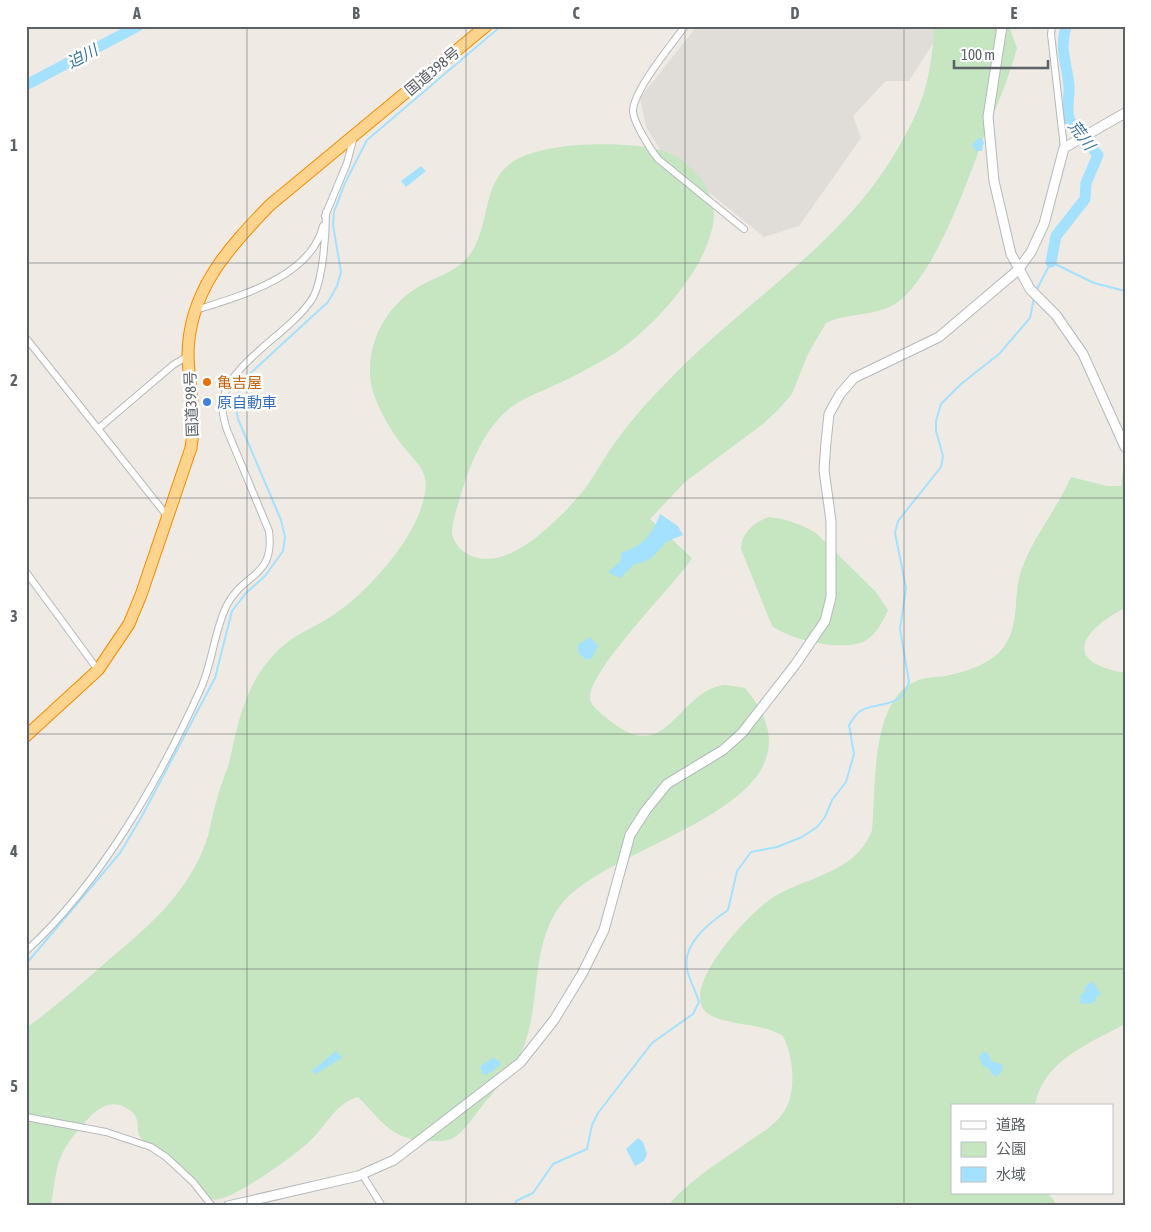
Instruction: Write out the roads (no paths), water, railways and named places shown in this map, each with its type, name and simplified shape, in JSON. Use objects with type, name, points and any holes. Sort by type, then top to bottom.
[{"type":"highway","name":"国道398号","points":[[26,736],[98,670],[129,624],[141,595],[192,448],[195,428],[188,356],[191,326],[213,271],[243,233],[270,205],[486,26]]},
{"type":"street","points":[[686,26],[637,96],[632,114],[658,159],[744,228]]},
{"type":"street","points":[[1002,26],[988,117],[994,181],[1011,254],[1018,270],[1035,294],[1056,316],[1083,354],[1125,447]]},
{"type":"street","points":[[228,1206],[362,1174],[394,1160],[520,1063],[554,1020],[587,966],[604,930],[630,835],[646,810],[667,784],[723,750],[742,733],[795,665],[825,621],[831,597],[831,521],[824,470],[829,414],[840,394],[854,378],[939,337],[1018,270],[1031,252],[1044,224],[1064,148],[1050,34],[1052,26]]},
{"type":"street","points":[[1064,148],[1072,141],[1125,113]]},
{"type":"street","points":[[196,310],[246,294],[275,280],[314,247],[321,232],[326,212],[347,163],[354,135]]},
{"type":"street","points":[[26,951],[100,868],[123,834],[181,730],[202,687],[212,662],[219,626],[228,603],[267,561],[270,549],[269,531],[227,430],[223,413],[223,399],[231,382],[247,363],[294,320],[313,298],[320,278],[326,230],[326,212]]},
{"type":"street","points":[[26,338],[168,517]]},
{"type":"street","points":[[99,428],[173,365],[188,356]]},
{"type":"street","points":[[26,572],[98,670]]},
{"type":"street","points":[[26,1117],[106,1132],[151,1147],[186,1175],[212,1206]]},
{"type":"street","points":[[362,1174],[382,1206]]},
{"type":"water","points":[[980,137],[984,142],[982,151],[976,151],[972,145]]},
{"type":"water","points":[[421,166],[426,171],[406,187],[401,181]]},
{"type":"water","points":[[660,514],[678,526],[683,535],[670,540],[652,557],[644,562],[635,564],[620,578],[608,572],[620,562],[622,552],[636,547],[646,539],[654,528]]},
{"type":"water","points":[[590,637],[598,646],[592,658],[586,660],[578,652],[578,645]]},
{"type":"water","points":[[1092,981],[1101,994],[1097,996],[1095,1002],[1090,1004],[1083,1003],[1081,1005],[1080,996],[1085,991],[1085,987]]},
{"type":"water","points":[[336,1051],[342,1058],[315,1074],[312,1071]]},
{"type":"water","points":[[983,1052],[987,1052],[991,1061],[1003,1065],[997,1077],[991,1073],[990,1069],[983,1066],[979,1057]]},
{"type":"water","points":[[493,1058],[500,1061],[500,1065],[487,1075],[482,1073],[480,1066]]},
{"type":"water","points":[[638,1138],[643,1142],[647,1154],[644,1161],[635,1166],[626,1149]]},
{"type":"waterway","name":"迫川","points":[[26,85],[138,26]]},
{"type":"waterway","points":[[26,964],[120,853],[142,816],[215,678],[232,611],[246,593],[265,576],[283,551],[285,537],[281,520],[238,419],[235,403],[244,379],[328,302],[337,286],[341,272],[333,225],[334,212],[345,183],[367,140],[501,26]]},
{"type":"waterway","name":"荒川","points":[[1051,262],[1056,236],[1085,199],[1086,183],[1098,155],[1070,121],[1069,117],[1069,86],[1063,50],[1066,26]]},
{"type":"waterway","points":[[1036,291],[1051,262],[1094,283],[1125,291]]},
{"type":"waterway","points":[[515,1206],[516,1201],[533,1193],[553,1164],[587,1149],[592,1125],[598,1113],[652,1043],[693,1014],[699,1002],[688,973],[686,963],[688,954],[698,936],[728,910],[737,871],[751,852],[777,847],[802,837],[817,827],[825,817],[832,800],[846,782],[854,754],[849,725],[859,712],[894,701],[905,691],[909,682],[900,629],[906,588],[895,533],[898,521],[941,467],[943,456],[936,431],[936,421],[941,404],[961,384],[999,354],[1030,318],[1034,298]]},
{"type":"place","name":"亀吉屋","points":[[207,382]]},
{"type":"place","name":"原自動車","points":[[207,402]]}]
